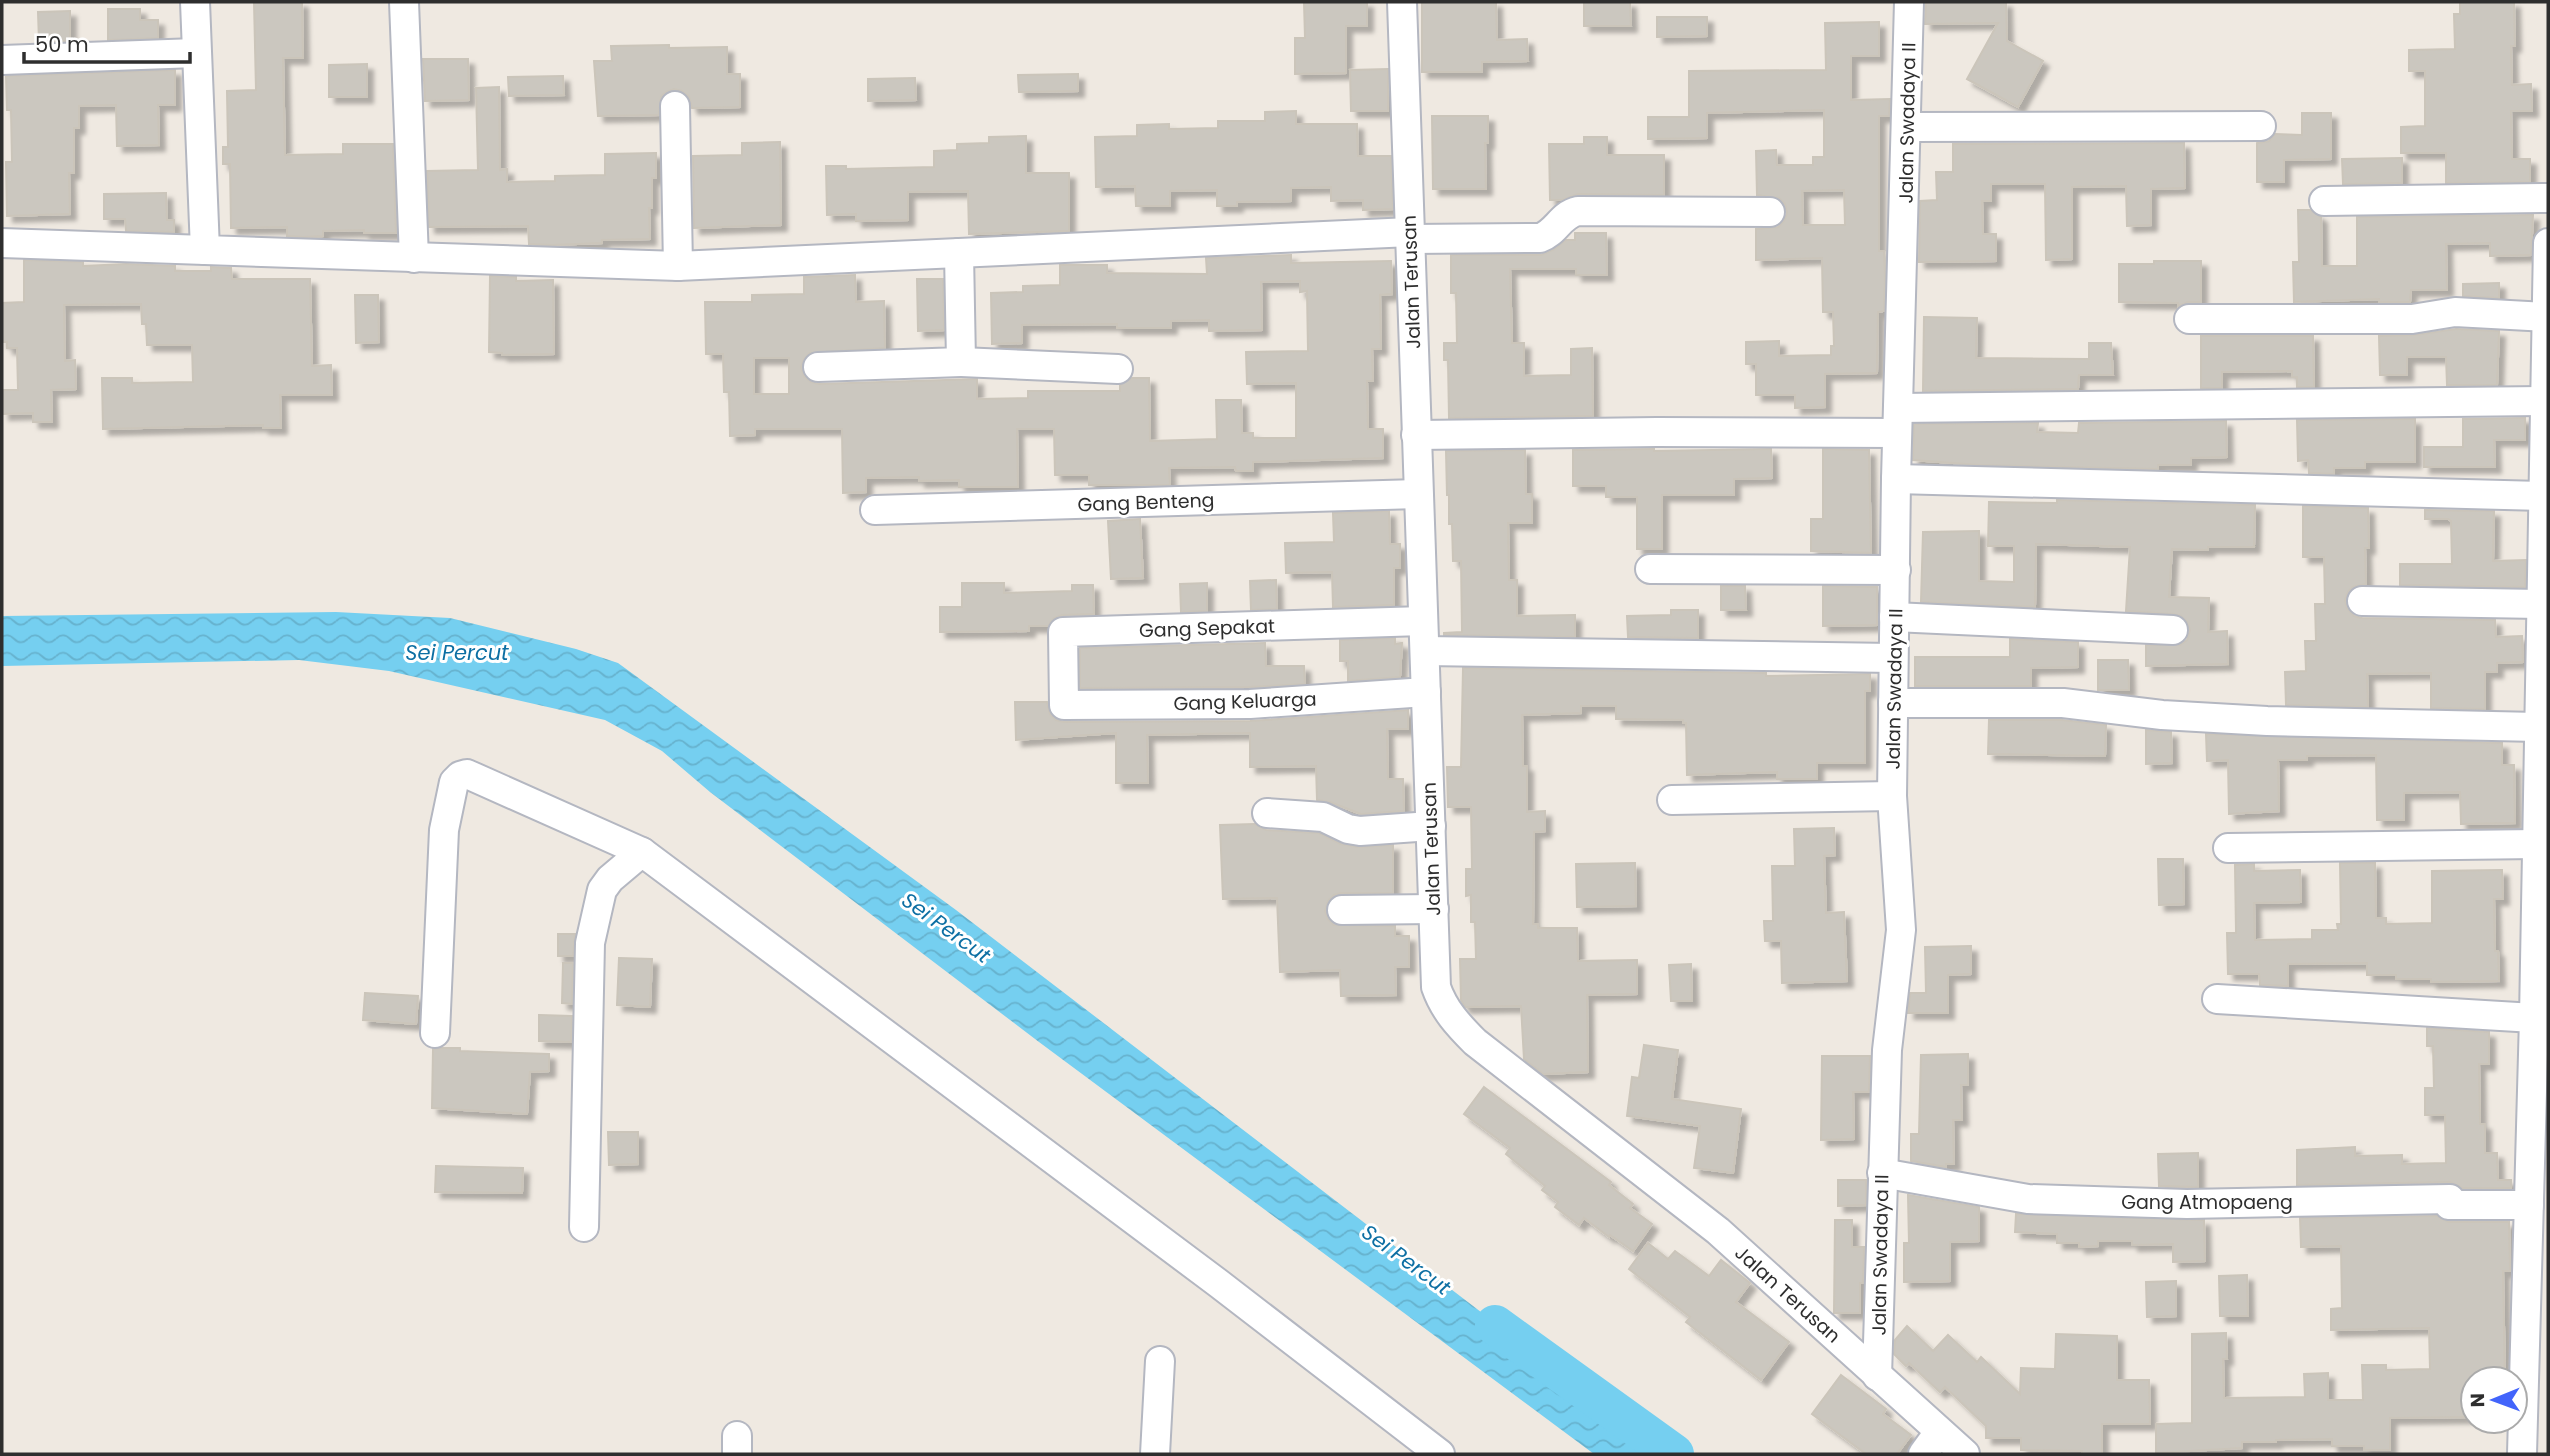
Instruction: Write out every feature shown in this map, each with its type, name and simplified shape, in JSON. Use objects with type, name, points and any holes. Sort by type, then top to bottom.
[{"type":"street","points":[[195,2],[205,250]]},
{"type":"street","points":[[404,2],[414,258]]},
{"type":"street","name":"Jalan Terusan","points":[[1402,2],[1436,987],[1441,1002],[1455,1022],[1475,1042],[1718,1231],[1965,1454]]},
{"type":"street","name":"Jalan Swadaya II","points":[[1878,1376],[1887,1050],[1901,930],[1892,796],[1893,658],[1909,2]]},
{"type":"street","points":[[2,60],[196,53]]},
{"type":"street","points":[[675,106],[678,266]]},
{"type":"street","points":[[1907,127],[2261,126]]},
{"type":"street","points":[[2324,201],[2548,198]]},
{"type":"street","points":[[2,243],[678,266],[1410,236],[1540,239],[1549,235],[1567,213],[1578,211],[1770,212]]},
{"type":"street","points":[[2522,1454],[2537,1322],[2536,1189],[2540,1074],[2534,1018],[2541,941],[2542,872],[2536,844],[2543,799],[2538,727],[2543,591],[2548,243]]},
{"type":"street","points":[[959,253],[961,362]]},
{"type":"street","points":[[2189,319],[2412,319],[2455,312],[2547,317]]},
{"type":"street","points":[[818,368],[961,362],[1118,369]]},
{"type":"street","points":[[1416,435],[1657,432],[1898,421],[2544,401]]},
{"type":"street","points":[[1896,479],[2543,496]]},
{"type":"street","name":"Gang Benteng","points":[[875,510],[1418,494]]},
{"type":"street","points":[[1650,569],[1896,570]]},
{"type":"street","points":[[2362,601],[2543,591]]},
{"type":"street","points":[[1894,617],[2173,630]]},
{"type":"street","name":"Gang Sepakat","points":[[1064,705],[1063,632],[1423,621]]},
{"type":"street","points":[[1425,651],[1893,658]]},
{"type":"street","name":"Gang Keluarga","points":[[1064,705],[1250,704],[1426,692]]},
{"type":"street","points":[[1893,703],[2063,703],[2161,715],[2538,727]]},
{"type":"street","points":[[435,1033],[444,830],[454,782],[467,774],[642,852],[1218,1283],[1440,1454]]},
{"type":"street","points":[[1672,800],[1892,796]]},
{"type":"street","points":[[1267,813],[1323,817],[1348,829],[1360,831],[1431,827]]},
{"type":"street","points":[[2228,848],[2536,844]]},
{"type":"street","points":[[584,1227],[590,943],[599,902],[610,879],[642,852]]},
{"type":"street","points":[[1342,910],[1434,909]]},
{"type":"street","points":[[2217,999],[2534,1018]]},
{"type":"street","name":"Gang Atmopaeng","points":[[1882,1172],[2028,1199],[2187,1204],[2450,1199],[2449,1205],[2536,1189]]},
{"type":"street","points":[[1155,1454],[1160,1361]]},
{"type":"street","points":[[1923,1454],[1939,1432]]},
{"type":"water","name":"Sei Percut","points":[[336,612],[450,618],[576,649],[618,663],[956,910],[1537,1355],[1673,1454],[1594,1454],[1039,1042],[710,792],[662,751],[605,720],[389,671],[299,660],[2,666],[2,616]]},
{"type":"building","points":[[254,2],[302,2],[303,58],[283,58],[285,155],[343,154],[343,144],[393,144],[396,233],[364,233],[364,230],[323,231],[323,236],[304,237],[287,236],[287,227],[231,228],[230,164],[223,164],[223,147],[228,147],[227,91],[256,90]]},
{"type":"building","points":[[1304,2],[1367,2],[1367,26],[1346,26],[1346,73],[1295,74],[1295,38],[1305,38]]},
{"type":"building","points":[[1422,2],[1496,2],[1497,40],[1527,39],[1528,61],[1482,62],[1482,72],[1422,72]]},
{"type":"building","points":[[1584,2],[1630,2],[1631,26],[1584,26]]},
{"type":"building","points":[[1926,2],[2006,2],[2007,41],[2043,61],[2018,107],[1967,79],[1998,23],[1925,24]]},
{"type":"building","points":[[2460,2],[2514,2],[2512,85],[2531,84],[2532,111],[2511,111],[2512,159],[2530,159],[2530,182],[2446,183],[2446,153],[2401,153],[2401,127],[2425,126],[2425,71],[2409,71],[2409,50],[2455,49],[2454,14],[2460,14]]},
{"type":"building","points":[[108,9],[140,9],[140,20],[158,20],[158,38],[108,40]]},
{"type":"building","points":[[70,11],[70,41],[39,42],[38,12]]},
{"type":"building","points":[[1657,17],[1707,17],[1707,36],[1657,37]]},
{"type":"building","points":[[1879,22],[1879,56],[1851,56],[1851,100],[1890,99],[1889,116],[1879,116],[1879,251],[1884,251],[1884,311],[1878,312],[1877,373],[1825,374],[1825,407],[1795,408],[1795,395],[1756,395],[1756,364],[1746,364],[1746,342],[1779,341],[1779,356],[1831,355],[1831,346],[1834,346],[1833,312],[1823,312],[1822,258],[1756,260],[1756,229],[1778,227],[1787,213],[1785,204],[1779,198],[1757,195],[1756,151],[1776,150],[1777,165],[1813,165],[1813,157],[1824,157],[1824,110],[1707,113],[1707,138],[1648,139],[1648,117],[1689,117],[1689,71],[1826,70],[1825,23]],"holes":[[[1844,190],[1845,225],[1803,225],[1802,191]]]},
{"type":"building","points":[[669,45],[669,48],[727,47],[727,74],[740,74],[740,107],[692,108],[689,97],[674,89],[661,97],[659,115],[598,116],[594,61],[612,61],[611,46]]},
{"type":"building","points":[[423,59],[468,59],[469,100],[425,101]]},
{"type":"building","points":[[367,64],[367,97],[329,97],[329,65]]},
{"type":"building","points":[[1388,69],[1388,111],[1351,111],[1350,70]]},
{"type":"building","points":[[175,70],[175,105],[158,105],[159,145],[117,146],[116,105],[79,106],[79,128],[74,128],[74,173],[69,173],[70,214],[7,216],[6,162],[12,162],[11,110],[7,110],[6,76]]},
{"type":"building","points":[[1078,74],[1078,91],[1019,92],[1018,75]]},
{"type":"building","points":[[563,76],[564,95],[509,96],[508,77]]},
{"type":"building","points":[[915,78],[916,100],[868,101],[868,79]]},
{"type":"building","points":[[499,87],[500,170],[507,169],[507,182],[555,181],[555,176],[605,175],[605,154],[656,153],[656,178],[652,178],[652,208],[649,208],[650,239],[529,244],[528,226],[429,227],[427,171],[478,170],[476,88]]},
{"type":"building","points":[[1296,111],[1296,124],[1357,124],[1358,156],[1391,156],[1393,209],[1363,210],[1363,200],[1331,201],[1331,187],[1291,188],[1291,201],[1237,202],[1237,206],[1217,206],[1217,190],[1170,191],[1170,206],[1136,206],[1135,186],[1096,187],[1095,137],[1137,136],[1137,125],[1169,124],[1169,129],[1218,128],[1218,121],[1265,121],[1265,112]]},
{"type":"building","points":[[2302,113],[2331,113],[2331,159],[2284,160],[2284,182],[2257,182],[2257,143],[2269,141],[2275,134],[2302,135]]},
{"type":"building","points":[[1432,116],[1488,116],[1488,143],[1485,143],[1486,189],[1433,189]]},
{"type":"building","points":[[1026,136],[1026,173],[1069,173],[1069,231],[969,234],[968,191],[908,192],[908,220],[856,221],[856,214],[827,215],[826,166],[846,166],[846,169],[934,167],[934,151],[957,150],[957,144],[989,143],[989,137]]},
{"type":"building","points":[[1584,137],[1607,137],[1607,155],[1664,155],[1664,195],[1578,194],[1562,200],[1550,200],[1549,144],[1584,144]]},
{"type":"building","points":[[780,142],[781,225],[694,228],[693,156],[742,155],[742,143]]},
{"type":"building","points":[[2184,143],[2185,188],[2151,189],[2151,225],[2127,226],[2126,186],[2072,187],[2072,259],[2046,260],[2045,184],[1991,184],[1991,201],[1982,201],[1983,234],[1996,234],[1996,261],[1919,262],[1920,201],[1937,200],[1936,172],[1953,172],[1953,144]]},
{"type":"building","points":[[2402,158],[2402,183],[2343,184],[2342,159]]},
{"type":"building","points":[[166,193],[167,220],[174,220],[174,232],[126,231],[125,219],[104,219],[104,194]]},
{"type":"building","points":[[2298,210],[2310,210],[2321,217],[2322,266],[2357,266],[2357,217],[2533,215],[2531,255],[2490,256],[2490,243],[2446,244],[2447,290],[2411,290],[2410,302],[2379,302],[2379,299],[2294,302],[2293,262],[2299,262]]},
{"type":"building","points":[[1575,233],[1606,233],[1607,275],[1576,275],[1576,269],[1510,269],[1512,343],[1524,343],[1524,376],[1571,375],[1571,349],[1592,348],[1593,416],[1449,418],[1448,360],[1444,360],[1444,343],[1457,343],[1456,293],[1451,293],[1451,255],[1541,255],[1566,240],[1575,240]]},
{"type":"building","points":[[1291,255],[1291,263],[1391,261],[1392,294],[1380,295],[1381,349],[1372,349],[1373,381],[1367,381],[1368,429],[1383,429],[1383,458],[1253,462],[1253,471],[1236,471],[1235,467],[1169,468],[1170,485],[1089,485],[1089,475],[1055,475],[1054,429],[1017,429],[1018,487],[959,487],[959,480],[919,481],[919,477],[866,478],[866,492],[843,493],[842,429],[755,429],[755,435],[730,436],[729,392],[724,392],[723,354],[706,354],[705,302],[752,302],[752,295],[804,294],[804,277],[855,275],[856,302],[884,301],[885,348],[810,353],[801,367],[804,376],[811,382],[819,384],[977,379],[977,399],[1028,398],[1028,391],[1120,391],[1120,385],[1132,378],[1149,378],[1150,441],[1217,439],[1216,400],[1241,400],[1242,433],[1253,433],[1253,438],[1296,438],[1296,383],[1247,384],[1246,352],[1308,351],[1307,291],[1300,292],[1300,281],[1261,282],[1262,330],[1209,331],[1209,320],[1171,321],[1171,328],[1117,328],[1117,324],[1022,325],[1022,343],[992,344],[991,293],[1023,292],[1023,286],[1060,285],[1060,265],[1107,265],[1107,273],[1207,274],[1206,258]],"holes":[[[754,358],[789,358],[789,394],[754,394]]]},
{"type":"building","points":[[24,260],[83,262],[83,266],[175,266],[175,271],[231,268],[232,279],[310,279],[312,366],[331,365],[332,395],[280,395],[281,428],[263,428],[263,425],[103,429],[102,378],[132,378],[132,383],[193,382],[192,345],[147,345],[141,304],[64,305],[65,361],[75,360],[76,389],[51,390],[52,422],[33,422],[33,413],[3,414],[3,390],[18,390],[17,348],[7,348],[7,342],[2,342],[2,303],[24,302]]},
{"type":"building","points":[[2154,261],[2201,261],[2201,302],[2188,302],[2178,306],[2178,303],[2119,302],[2119,264],[2154,264]]},
{"type":"building","points":[[490,276],[516,277],[516,281],[553,280],[554,354],[502,355],[489,352]]},
{"type":"building","points":[[917,279],[943,279],[944,330],[918,331]]},
{"type":"building","points":[[2499,283],[2499,298],[2463,296],[2463,284]]},
{"type":"building","points":[[355,295],[378,295],[379,342],[356,343]]},
{"type":"building","points":[[1924,317],[1977,318],[1976,358],[2089,359],[2089,343],[2111,343],[2113,375],[2079,375],[2078,389],[1923,391]]},
{"type":"building","points":[[2456,329],[2499,331],[2497,385],[2447,385],[2446,357],[2407,357],[2407,375],[2380,375],[2379,336],[2414,335]]},
{"type":"building","points":[[2201,336],[2313,336],[2314,387],[2297,387],[2297,377],[2292,377],[2292,371],[2222,372],[2222,388],[2201,388]]},
{"type":"building","points":[[2525,418],[2525,440],[2494,440],[2495,467],[2424,467],[2424,447],[2463,447],[2463,419]]},
{"type":"building","points":[[2415,419],[2415,462],[2365,462],[2365,468],[2334,468],[2334,474],[2309,473],[2308,460],[2298,461],[2297,420]]},
{"type":"building","points":[[2226,421],[2227,457],[2191,458],[2191,465],[2158,465],[2158,469],[1979,465],[1913,460],[1914,424],[2038,423],[2037,432],[2078,433],[2079,423]]},
{"type":"building","points":[[1771,449],[1772,478],[1734,479],[1734,495],[1662,495],[1662,549],[1637,549],[1637,497],[1606,497],[1606,486],[1573,486],[1573,450]]},
{"type":"building","points":[[1823,449],[1869,450],[1871,553],[1811,551],[1811,519],[1823,519]]},
{"type":"building","points":[[1525,450],[1526,494],[1532,494],[1532,523],[1508,523],[1509,580],[1517,580],[1517,616],[1575,615],[1575,637],[1444,635],[1462,632],[1461,561],[1453,561],[1446,451]]},
{"type":"building","points":[[2057,500],[2255,505],[2254,547],[2172,549],[2169,597],[2209,598],[2208,632],[2227,631],[2228,664],[2146,666],[2146,645],[2180,645],[2187,640],[2190,630],[2181,616],[2126,611],[2130,547],[2036,544],[2035,607],[1921,602],[1923,532],[1979,531],[1979,581],[2014,582],[2014,546],[1988,546],[1989,502],[2057,503]]},
{"type":"building","points":[[2303,506],[2368,508],[2366,584],[2353,587],[2345,600],[2347,608],[2354,616],[2495,620],[2496,637],[2522,636],[2523,662],[2497,663],[2497,672],[2485,672],[2485,709],[2431,708],[2431,673],[2367,674],[2368,707],[2286,705],[2285,672],[2306,671],[2305,641],[2316,641],[2315,604],[2325,604],[2324,557],[2303,557]]},
{"type":"building","points":[[2425,510],[2494,511],[2493,561],[2526,560],[2525,587],[2400,585],[2400,564],[2452,564],[2451,521],[2425,519]]},
{"type":"building","points":[[1389,511],[1390,544],[1400,544],[1400,568],[1394,568],[1394,605],[1333,607],[1332,572],[1286,573],[1285,543],[1334,542],[1333,513]]},
{"type":"building","points":[[1140,519],[1143,578],[1111,579],[1108,521]]},
{"type":"building","points":[[1276,580],[1277,609],[1251,610],[1250,581]]},
{"type":"building","points":[[962,583],[1004,583],[1004,593],[1072,591],[1072,585],[1093,585],[1094,614],[1062,615],[1054,618],[1048,626],[1029,626],[1029,631],[940,632],[940,607],[962,607]]},
{"type":"building","points":[[1207,583],[1207,611],[1181,612],[1180,584]]},
{"type":"building","points":[[1721,586],[1745,586],[1746,610],[1721,610]]},
{"type":"building","points":[[1823,586],[1877,587],[1877,625],[1823,626]]},
{"type":"building","points":[[1671,610],[1698,610],[1698,638],[1628,637],[1627,616],[1671,615]]},
{"type":"building","points":[[1395,638],[1395,644],[1402,643],[1400,677],[1348,681],[1348,661],[1340,661],[1340,640]]},
{"type":"building","points":[[2010,639],[2078,642],[2078,667],[2031,668],[2031,686],[1915,686],[1915,657],[2010,657]]},
{"type":"building","points":[[1265,643],[1266,666],[1304,666],[1305,684],[1080,688],[1080,648]]},
{"type":"building","points":[[2098,660],[2128,660],[2129,690],[2098,690]]},
{"type":"building","points":[[1463,668],[1766,673],[1766,676],[1870,674],[1870,691],[1865,691],[1865,763],[1817,763],[1817,779],[1777,779],[1777,772],[1687,775],[1686,723],[1683,723],[1683,720],[1616,719],[1616,706],[1581,706],[1581,713],[1522,715],[1523,766],[1527,766],[1527,812],[1545,811],[1545,831],[1534,832],[1533,924],[1538,924],[1538,928],[1577,928],[1578,961],[1637,960],[1637,994],[1587,995],[1588,1072],[1543,1074],[1524,1059],[1521,1006],[1465,1007],[1461,1000],[1460,959],[1476,959],[1475,922],[1471,922],[1471,895],[1466,896],[1466,869],[1472,869],[1471,807],[1448,807],[1447,767],[1461,767]]},
{"type":"building","points":[[1015,702],[1047,702],[1050,714],[1056,720],[1064,722],[1250,721],[1408,710],[1408,729],[1387,729],[1388,779],[1403,779],[1404,811],[1361,814],[1317,800],[1316,766],[1250,767],[1250,733],[1147,735],[1148,783],[1116,783],[1116,733],[1016,740]]},
{"type":"building","points":[[1989,720],[2062,720],[2106,725],[2105,756],[1988,754]]},
{"type":"building","points":[[2146,730],[2171,732],[2172,763],[2146,764]]},
{"type":"building","points":[[2206,734],[2502,743],[2502,765],[2514,765],[2515,823],[2461,824],[2460,792],[2404,793],[2404,820],[2377,820],[2376,755],[2307,756],[2307,760],[2278,760],[2279,811],[2229,814],[2228,760],[2207,761]]},
{"type":"building","points":[[1255,824],[1266,830],[1319,833],[1341,844],[1357,847],[1393,845],[1393,893],[1341,893],[1328,901],[1325,911],[1334,925],[1395,926],[1395,936],[1409,936],[1409,967],[1395,967],[1396,995],[1341,996],[1340,970],[1280,972],[1277,898],[1223,899],[1220,825]]},
{"type":"building","points":[[1834,828],[1835,855],[1824,856],[1826,913],[1844,912],[1847,981],[1782,983],[1781,941],[1765,941],[1764,921],[1773,921],[1772,866],[1795,866],[1794,829]]},
{"type":"building","points":[[2158,859],[2183,859],[2184,904],[2159,905]]},
{"type":"building","points":[[1635,863],[1636,906],[1577,907],[1576,864]]},
{"type":"building","points":[[2340,863],[2375,863],[2376,918],[2386,918],[2386,924],[2432,923],[2432,871],[2502,870],[2503,899],[2494,899],[2495,951],[2498,951],[2499,981],[2431,982],[2431,979],[2396,979],[2396,975],[2367,975],[2367,963],[2288,964],[2288,986],[2260,985],[2259,974],[2228,974],[2227,933],[2236,933],[2235,865],[2254,864],[2254,871],[2300,870],[2301,902],[2254,903],[2255,940],[2312,939],[2312,930],[2338,930],[2337,924],[2341,924]]},
{"type":"building","points":[[558,934],[575,934],[573,956],[558,956]]},
{"type":"building","points":[[1971,946],[1971,974],[1948,975],[1948,1013],[1908,1013],[1910,993],[1926,993],[1925,947]]},
{"type":"building","points":[[619,958],[652,959],[650,1007],[617,1005]]},
{"type":"building","points":[[563,963],[573,963],[572,1004],[562,1003]]},
{"type":"building","points":[[1691,964],[1692,1001],[1671,1001],[1669,965]]},
{"type":"building","points":[[365,993],[418,996],[416,1024],[363,1020]]},
{"type":"building","points":[[539,1015],[572,1016],[571,1042],[539,1041]]},
{"type":"building","points":[[2427,1028],[2489,1032],[2489,1064],[2479,1064],[2480,1124],[2485,1124],[2485,1153],[2497,1153],[2498,1180],[2511,1180],[2511,1188],[2462,1188],[2450,1182],[2297,1185],[2297,1150],[2355,1147],[2355,1156],[2402,1155],[2402,1164],[2446,1163],[2445,1115],[2425,1115],[2425,1088],[2434,1088],[2433,1046],[2427,1046]]},
{"type":"building","points":[[1644,1045],[1678,1050],[1672,1099],[1741,1109],[1733,1173],[1694,1168],[1700,1126],[1627,1116],[1632,1077],[1639,1078]]},
{"type":"building","points":[[433,1049],[549,1054],[549,1071],[530,1072],[527,1114],[432,1108]]},
{"type":"building","points":[[1968,1054],[1968,1085],[1961,1085],[1962,1120],[1953,1120],[1954,1164],[1946,1164],[1946,1167],[1911,1161],[1911,1134],[1919,1134],[1921,1055]]},
{"type":"building","points":[[1822,1056],[1870,1056],[1869,1092],[1853,1092],[1854,1139],[1821,1140]]},
{"type":"building","points":[[1484,1087],[1611,1182],[1609,1185],[1633,1204],[1630,1208],[1652,1224],[1633,1251],[1584,1218],[1579,1225],[1555,1207],[1558,1202],[1542,1190],[1545,1186],[1506,1154],[1510,1148],[1464,1114]]},
{"type":"building","points":[[608,1132],[638,1132],[638,1164],[609,1165]]},
{"type":"building","points":[[2198,1153],[2198,1187],[2159,1186],[2158,1154]]},
{"type":"building","points":[[436,1166],[523,1168],[522,1193],[435,1192]]},
{"type":"building","points":[[1838,1180],[1866,1180],[1866,1205],[1838,1206]]},
{"type":"building","points":[[1908,1195],[1979,1207],[1979,1241],[1950,1242],[1950,1281],[1904,1282],[1904,1243],[1909,1243]]},
{"type":"building","points":[[2016,1214],[2204,1220],[2205,1261],[2173,1262],[2173,1244],[2132,1245],[2132,1241],[2098,1241],[2098,1246],[2079,1247],[2079,1243],[2057,1243],[2057,1234],[2015,1232]]},
{"type":"building","points":[[2437,1216],[2449,1222],[2509,1222],[2510,1271],[2503,1271],[2505,1365],[2459,1365],[2459,1417],[2390,1418],[2390,1450],[2364,1450],[2364,1446],[2332,1446],[2332,1439],[2242,1442],[2242,1448],[2156,1453],[2156,1424],[2192,1423],[2192,1334],[2226,1333],[2227,1359],[2223,1359],[2224,1398],[2305,1397],[2304,1374],[2328,1373],[2328,1400],[2363,1400],[2362,1365],[2386,1365],[2386,1370],[2430,1369],[2429,1328],[2331,1330],[2331,1309],[2342,1308],[2341,1246],[2301,1247],[2300,1218]]},
{"type":"building","points":[[1835,1220],[1852,1220],[1852,1247],[1864,1247],[1860,1313],[1834,1313]]},
{"type":"building","points":[[1648,1243],[1668,1259],[1675,1251],[1709,1276],[1721,1260],[1750,1283],[1736,1302],[1789,1342],[1761,1380],[1686,1322],[1690,1317],[1629,1269]]},
{"type":"building","points":[[2247,1275],[2248,1316],[2220,1316],[2219,1276]]},
{"type":"building","points":[[2176,1281],[2176,1316],[2147,1317],[2146,1282]]},
{"type":"building","points":[[1907,1326],[1933,1351],[1948,1335],[1977,1362],[1981,1357],[2020,1394],[2021,1368],[2055,1369],[2056,1334],[2117,1336],[2117,1380],[2149,1380],[2150,1424],[2102,1424],[2102,1454],[2021,1450],[2021,1438],[1986,1438],[1986,1426],[1945,1387],[1940,1392],[1909,1363],[1906,1366],[1894,1354],[1895,1340]]},
{"type":"building","points":[[1841,1375],[1886,1409],[1883,1414],[1911,1435],[1897,1454],[1866,1454],[1812,1414]]},
{"type":"waterway","name":"Sei Percut","points":[[1495,1325],[1674,1454]]}]
